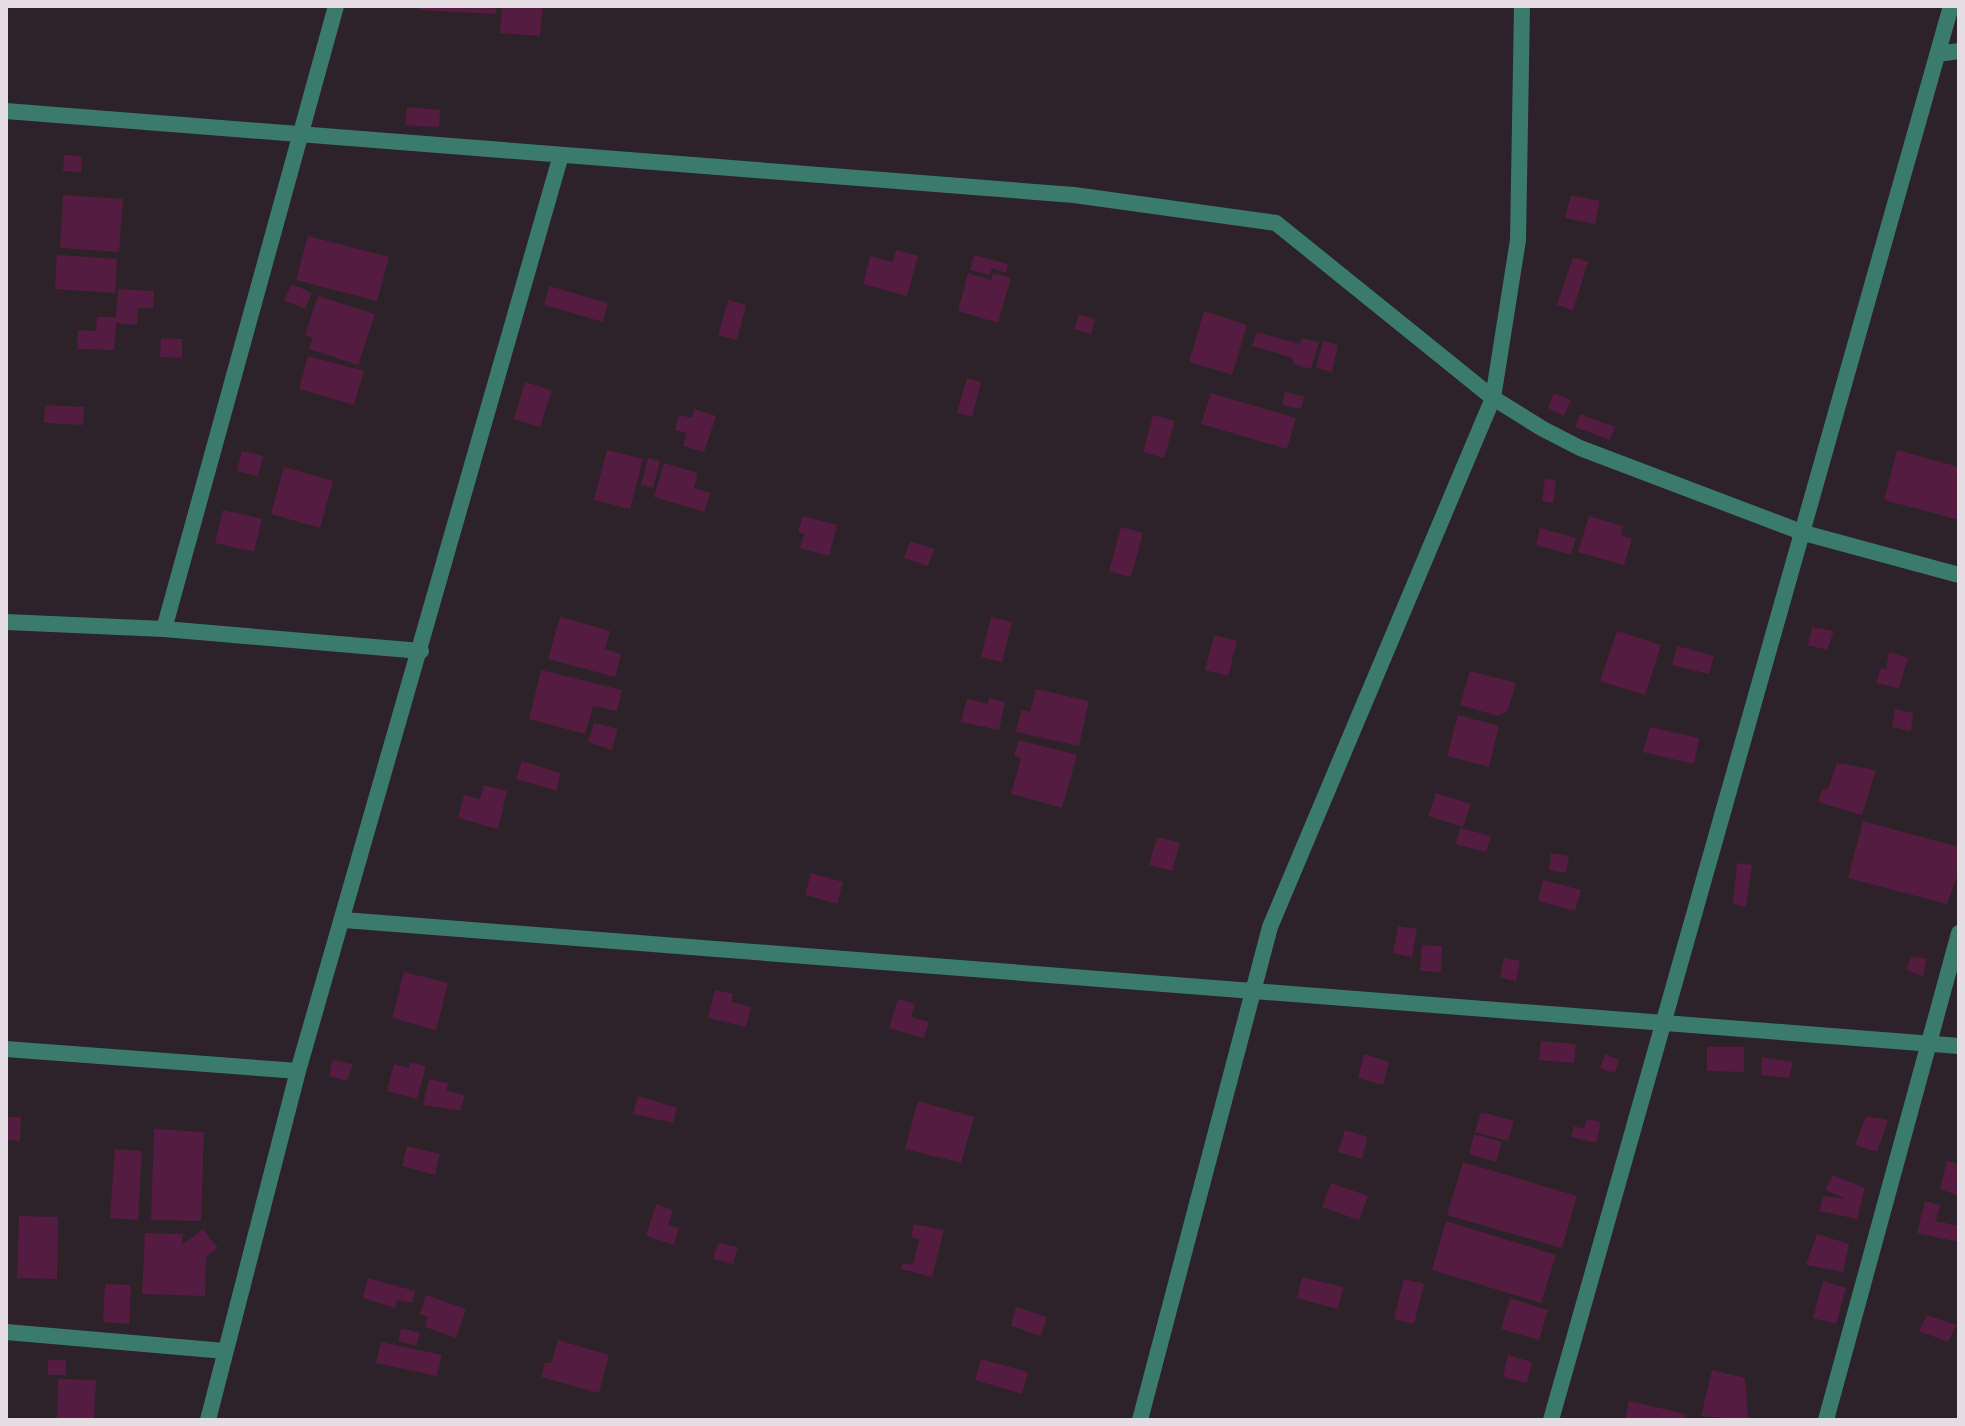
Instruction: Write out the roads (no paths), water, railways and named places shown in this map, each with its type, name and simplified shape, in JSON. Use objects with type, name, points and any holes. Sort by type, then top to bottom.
[{"type":"street","points":[[164,629],[336,6]]},
{"type":"street","points":[[1140,1420],[1270,927],[1493,398],[1518,240],[1522,6]]},
{"type":"street","points":[[1551,1420],[1951,6]]},
{"type":"street","points":[[1938,54],[1959,51]]},
{"type":"street","points":[[6,111],[1074,195],[1276,223],[1493,398],[1580,448],[1804,533],[1959,575]]},
{"type":"street","points":[[208,1420],[298,1071],[344,920],[561,155]]},
{"type":"street","points":[[6,622],[164,629],[421,651]]},
{"type":"street","points":[[344,920],[1959,1046]]},
{"type":"street","points":[[1826,1420],[1959,933]]},
{"type":"street","points":[[6,1049],[298,1071]]},
{"type":"street","points":[[6,1332],[225,1351]]}]
